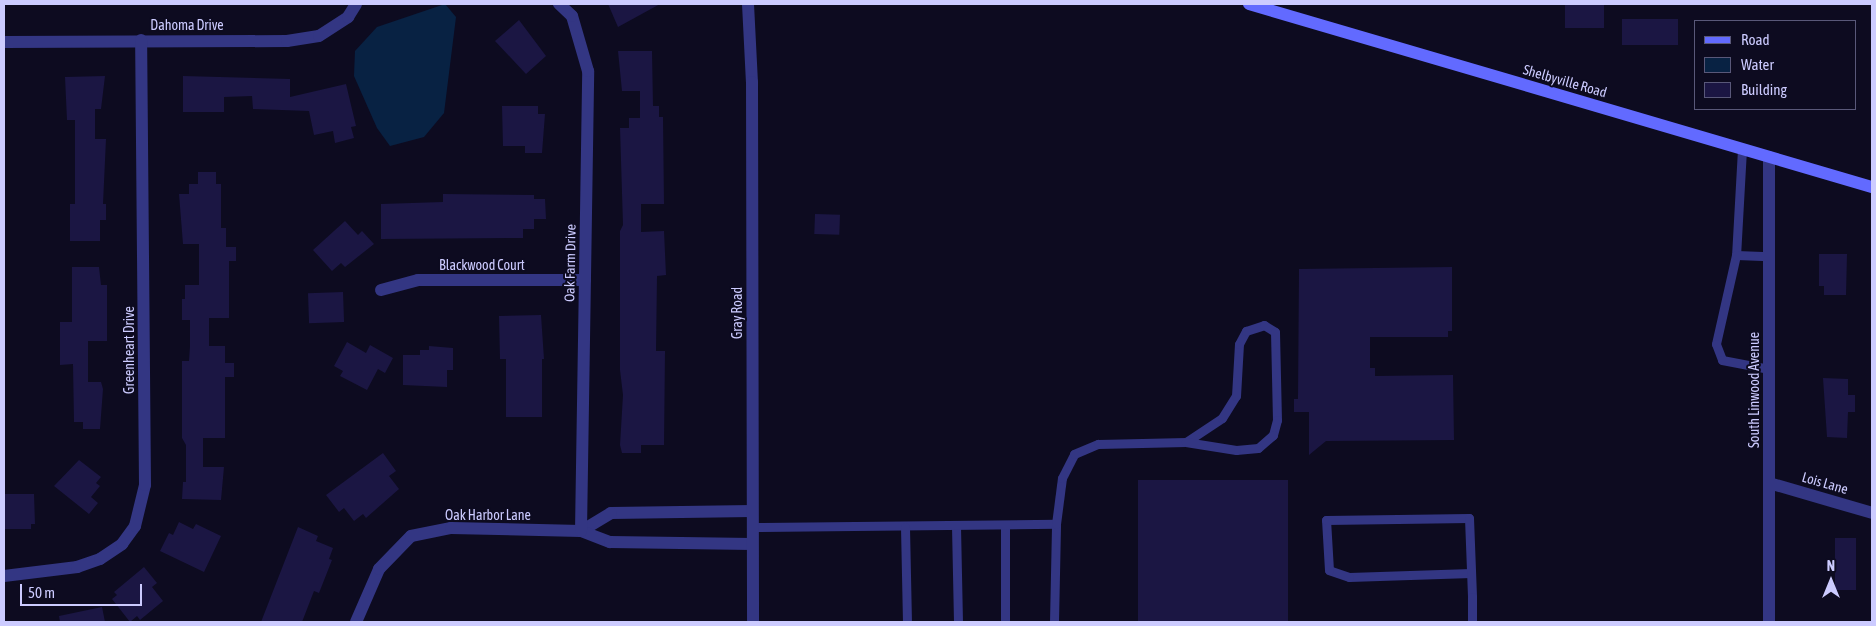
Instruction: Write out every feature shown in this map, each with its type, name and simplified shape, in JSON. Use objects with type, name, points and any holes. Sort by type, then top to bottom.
[{"type":"main road","name":"Shelbyville Road","points":[[1249,4],[1872,187]]},
{"type":"street","name":"Dahoma Drive","points":[[4,42],[141,40],[287,41],[319,36],[348,17],[356,4]]},
{"type":"street","name":"Oak Farm Drive","points":[[559,4],[572,16],[588,70],[581,531]]},
{"type":"street","name":"Gray Road","points":[[748,4],[752,82],[753,622]]},
{"type":"street","name":"Greenheart Drive","points":[[4,576],[77,567],[100,559],[122,544],[135,526],[144,485],[141,40]]},
{"type":"street","name":"South Linwood Avenue","points":[[1769,157],[1769,622]]},
{"type":"street","name":"Blackwood Court","points":[[381,290],[418,280],[585,280]]},
{"type":"street","name":"Lois Lane","points":[[1769,483],[1872,512]]},
{"type":"street","points":[[581,531],[611,513],[752,511]]},
{"type":"street","name":"Oak Harbor Lane","points":[[356,622],[379,569],[411,536],[450,528],[581,531],[610,542],[752,544]]},
{"type":"lane","points":[[1742,149],[1736,255],[1716,344],[1722,360],[1769,369]]},
{"type":"lane","points":[[1736,255],[1769,256]]},
{"type":"lane","points":[[1054,622],[1056,524],[1062,478],[1074,454],[1098,444],[1186,442],[1236,450],[1258,448],[1273,435],[1277,420],[1275,332],[1264,325],[1246,330],[1239,344],[1236,396],[1222,418],[1186,442]]},
{"type":"lane","points":[[1471,574],[1349,577],[1329,570],[1326,520],[1469,518],[1471,574],[1472,622]]},
{"type":"lane","points":[[752,528],[1056,524]]},
{"type":"lane","points":[[956,526],[958,622]]},
{"type":"lane","points":[[1005,526],[1005,622]]},
{"type":"lane","points":[[906,527],[907,622]]},
{"type":"water","points":[[445,4],[456,17],[444,113],[424,137],[390,146],[377,128],[354,76],[355,51],[377,27]]},
{"type":"building","points":[[608,4],[660,4],[618,27]]},
{"type":"building","points":[[1565,4],[1604,4],[1604,28],[1565,28]]},
{"type":"building","points":[[1622,19],[1678,19],[1678,45],[1622,45]]},
{"type":"building","points":[[519,20],[546,56],[526,74],[495,41]]},
{"type":"building","points":[[618,51],[652,51],[653,106],[659,106],[659,117],[663,117],[664,204],[641,204],[641,232],[664,231],[666,275],[657,276],[656,351],[665,351],[664,445],[641,445],[641,453],[622,453],[620,445],[623,395],[620,370],[620,231],[623,225],[620,128],[629,128],[629,118],[640,118],[640,91],[622,91]]},
{"type":"building","points":[[105,76],[101,109],[95,109],[95,139],[106,139],[103,204],[106,204],[106,220],[100,220],[100,241],[70,241],[70,204],[75,204],[75,120],[67,120],[65,77]]},
{"type":"building","points":[[183,76],[290,79],[290,97],[346,84],[356,126],[351,127],[354,138],[335,143],[333,131],[314,135],[309,111],[253,109],[252,96],[224,97],[224,112],[183,112]]},
{"type":"building","points":[[502,106],[538,106],[538,114],[545,114],[542,153],[525,153],[525,146],[503,146]]},
{"type":"building","points":[[198,172],[216,172],[216,184],[221,184],[221,228],[226,228],[226,247],[236,247],[236,261],[229,261],[229,318],[209,318],[209,346],[225,346],[225,363],[234,363],[234,377],[225,377],[225,438],[203,438],[203,467],[224,467],[221,500],[182,499],[183,482],[186,482],[186,445],[182,438],[182,361],[189,361],[190,320],[182,320],[182,299],[185,299],[185,285],[199,285],[199,244],[183,244],[179,194],[189,194],[189,184],[198,184]]},
{"type":"building","points":[[443,194],[534,195],[534,199],[545,199],[546,219],[534,219],[534,229],[523,229],[523,238],[381,239],[381,204],[443,202]]},
{"type":"building","points":[[815,214],[840,215],[839,235],[814,234]]},
{"type":"building","points":[[345,221],[358,235],[362,231],[374,244],[345,267],[341,263],[332,271],[313,250]]},
{"type":"building","points":[[1819,254],[1847,254],[1846,295],[1824,295],[1824,286],[1819,286]]},
{"type":"building","points":[[72,267],[99,267],[101,285],[107,285],[107,341],[88,341],[88,382],[101,382],[103,389],[100,429],[83,429],[83,422],[74,422],[73,364],[60,365],[60,322],[72,322]]},
{"type":"building","points":[[1452,267],[1452,331],[1448,331],[1448,337],[1370,337],[1370,368],[1375,368],[1375,376],[1453,375],[1454,440],[1326,441],[1309,455],[1309,412],[1294,412],[1294,399],[1298,399],[1299,269]]},
{"type":"building","points":[[343,292],[344,322],[309,323],[308,293]]},
{"type":"building","points":[[541,315],[544,359],[542,359],[542,417],[506,417],[506,359],[500,359],[499,316]]},
{"type":"building","points":[[347,342],[366,353],[370,345],[393,358],[385,373],[378,369],[367,390],[340,376],[343,371],[334,366]]},
{"type":"building","points":[[429,346],[453,348],[453,370],[447,370],[447,387],[403,385],[403,355],[420,355],[420,350],[429,350]]},
{"type":"building","points":[[1823,378],[1848,379],[1848,395],[1855,395],[1855,412],[1848,412],[1847,438],[1827,437]]},
{"type":"building","points":[[383,453],[396,471],[389,476],[399,489],[366,518],[363,514],[354,521],[344,508],[339,512],[326,495]]},
{"type":"building","points":[[79,460],[101,477],[96,483],[100,486],[91,497],[98,503],[89,514],[54,486]]},
{"type":"building","points":[[1138,480],[1288,480],[1288,622],[1138,622]]},
{"type":"building","points":[[4,494],[34,494],[35,524],[31,524],[31,529],[4,529]]},
{"type":"building","points":[[179,522],[193,529],[196,524],[221,536],[204,572],[160,551],[169,533],[173,535]]},
{"type":"building","points":[[298,527],[318,536],[316,541],[333,548],[329,559],[332,560],[319,593],[314,591],[302,622],[261,622]]},
{"type":"building","points":[[1835,538],[1856,538],[1856,590],[1835,590]]},
{"type":"building","points":[[144,567],[157,583],[152,587],[163,601],[140,620],[137,616],[130,622],[112,599],[117,595],[114,592]]},
{"type":"building","points":[[102,607],[105,622],[60,622],[59,616]]}]
